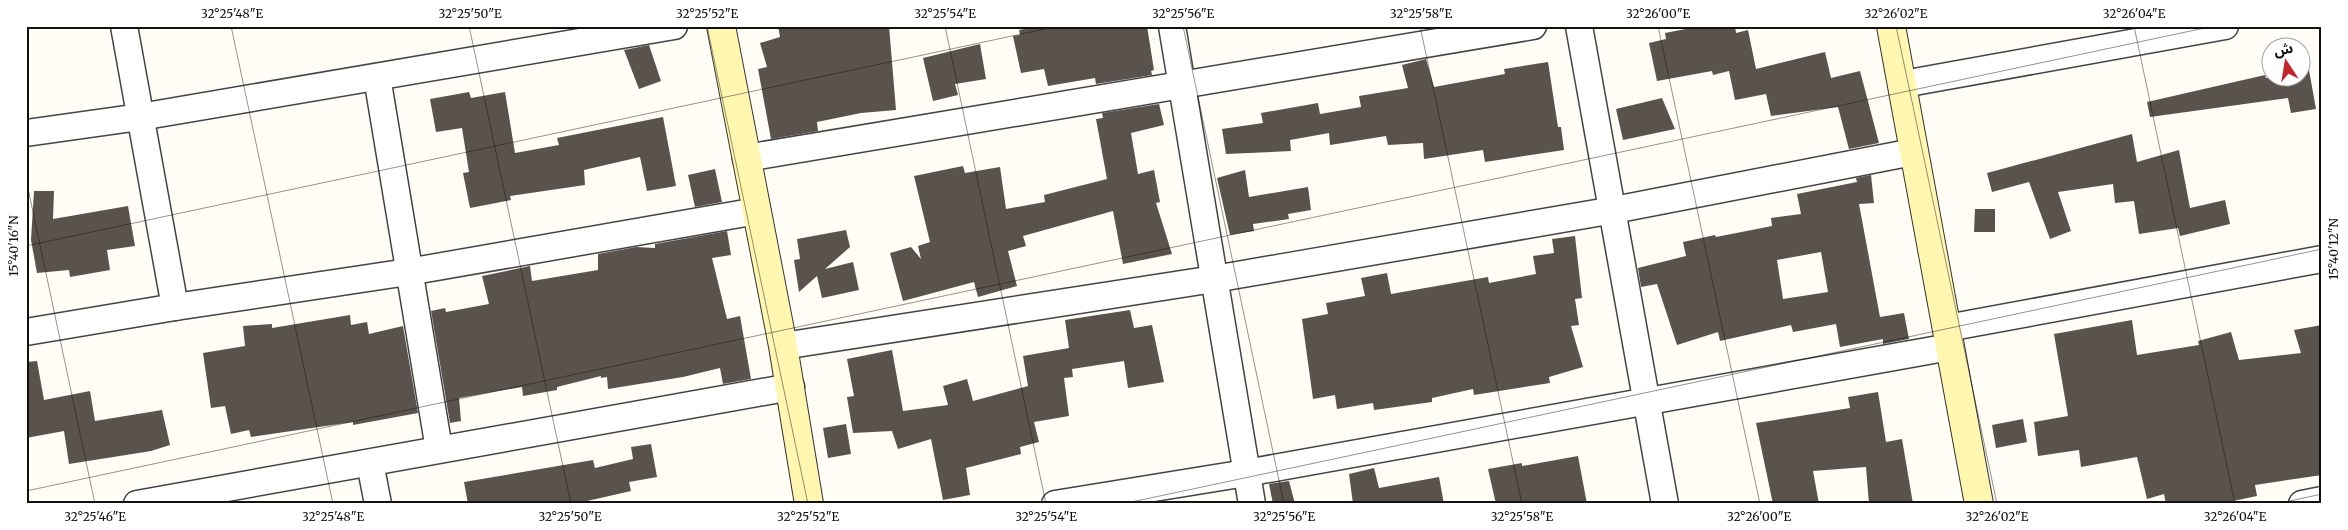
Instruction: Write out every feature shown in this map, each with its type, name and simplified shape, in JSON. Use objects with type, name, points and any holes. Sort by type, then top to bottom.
[{"type":"street","points":[[124,26],[175,306]]},
{"type":"street","points":[[26,133],[140,117],[674,26]]},
{"type":"street","points":[[720,26],[784,346],[809,504]]},
{"type":"street","points":[[1172,26],[1252,504]]},
{"type":"street","points":[[746,158],[1533,26]]},
{"type":"street","points":[[1579,26],[1666,504]]},
{"type":"street","points":[[1891,26],[1980,504]]},
{"type":"street","points":[[1903,84],[2225,26]]},
{"type":"street","points":[[377,77],[439,449]]},
{"type":"street","points":[[784,346],[1214,279],[1614,210],[1913,152]]},
{"type":"street","points":[[26,332],[175,306],[408,272],[757,211]]},
{"type":"street","points":[[1054,504],[1647,401],[2322,259]]},
{"type":"street","points":[[137,504],[791,387]]},
{"type":"street","points":[[370,463],[378,504]]},
{"type":"street","points":[[2302,504],[2322,500]]},
{"type":"building","points":[[778,26],[889,26],[896,110],[861,113],[817,122],[818,131],[771,139],[758,69],[767,67],[760,43],[780,37]]},
{"type":"building","points":[[1040,26],[1147,26],[1154,70],[1151,71],[1152,75],[1096,84],[1095,78],[1048,86],[1044,69],[1021,73],[1013,36],[1020,35],[1019,30]]},
{"type":"building","points":[[1701,26],[1735,26],[1736,33],[1748,30],[1756,69],[1825,52],[1831,78],[1860,71],[1879,143],[1849,149],[1838,107],[1771,116],[1766,94],[1735,100],[1729,71],[1713,75],[1712,71],[1657,81],[1649,43],[1666,39],[1665,33]]},
{"type":"building","points":[[980,44],[986,79],[955,84],[958,95],[933,101],[923,58]]},
{"type":"building","points":[[649,45],[661,81],[639,89],[624,50]]},
{"type":"building","points":[[1426,59],[1434,87],[1505,74],[1504,69],[1548,62],[1558,127],[1561,127],[1564,150],[1485,162],[1483,150],[1424,159],[1423,143],[1388,145],[1386,136],[1330,145],[1329,133],[1290,140],[1291,151],[1226,154],[1222,129],[1263,123],[1261,113],[1318,103],[1320,114],[1361,107],[1359,96],[1408,88],[1402,65]]},
{"type":"building","points":[[2260,76],[2260,88],[2310,88],[2310,76],[2316,109],[2291,113],[2288,98],[2150,117],[2147,102]]},
{"type":"building","points":[[469,92],[471,98],[505,92],[515,153],[559,145],[557,138],[663,117],[676,186],[647,191],[640,157],[584,170],[585,185],[510,196],[511,200],[470,208],[463,173],[469,172],[462,128],[436,132],[430,99]]},
{"type":"building","points":[[1662,98],[1675,129],[1623,140],[1616,109]]},
{"type":"building","points":[[1159,104],[1164,125],[1131,133],[1138,174],[1154,170],[1160,202],[1156,203],[1172,254],[1123,264],[1113,211],[1023,236],[1026,246],[1008,251],[1017,286],[978,297],[974,282],[903,301],[890,253],[911,247],[921,259],[918,246],[930,242],[914,176],[963,166],[965,173],[1000,167],[1006,209],[1045,202],[1044,195],[1107,179],[1096,119],[1103,118],[1102,113]]},
{"type":"building","points":[[2132,134],[2137,162],[2179,150],[2190,208],[2225,200],[2230,224],[2180,236],[2178,228],[2139,234],[2134,201],[2115,203],[2113,184],[2058,192],[2071,231],[2050,239],[2029,182],[1992,192],[1987,173]]},
{"type":"building","points":[[715,169],[722,202],[695,207],[688,175]]},
{"type":"building","points":[[1245,170],[1249,197],[1308,187],[1311,210],[1288,214],[1289,219],[1253,224],[1254,231],[1230,235],[1217,178]]},
{"type":"building","points":[[1871,175],[1874,203],[1859,204],[1880,317],[1904,313],[1909,339],[1883,344],[1883,339],[1840,347],[1836,324],[1793,332],[1791,325],[1720,341],[1718,332],[1677,345],[1657,284],[1641,287],[1638,268],[1686,256],[1683,242],[1772,226],[1771,218],[1801,214],[1797,194],[1857,182],[1856,178]],"holes":[[[1821,252],[1828,292],[1783,299],[1777,260]]]},
{"type":"building","points":[[34,191],[54,191],[53,219],[128,206],[135,246],[107,250],[110,270],[70,277],[69,270],[37,273],[31,240]]},
{"type":"building","points":[[1975,209],[1995,209],[1995,232],[1974,232]]},
{"type":"building","points":[[846,230],[850,247],[825,269],[853,262],[859,290],[822,298],[817,276],[799,292],[794,260],[800,259],[797,239]]},
{"type":"building","points":[[727,231],[731,255],[712,258],[727,319],[740,316],[751,379],[723,384],[720,368],[683,377],[608,389],[607,377],[601,378],[601,376],[557,387],[557,390],[523,396],[522,387],[459,398],[461,421],[450,423],[431,311],[445,308],[446,312],[489,304],[482,276],[530,266],[532,281],[598,270],[598,254],[636,247],[655,248],[655,244]]},
{"type":"building","points":[[1575,236],[1582,298],[1575,299],[1579,325],[1571,326],[1583,367],[1549,377],[1550,383],[1474,395],[1473,389],[1432,398],[1432,402],[1374,410],[1373,403],[1337,409],[1335,395],[1313,399],[1302,319],[1328,314],[1326,303],[1365,296],[1361,278],[1387,273],[1391,294],[1488,277],[1489,283],[1536,274],[1533,256],[1554,253],[1552,239]]},
{"type":"building","points":[[1130,310],[1134,328],[1152,325],[1164,382],[1128,388],[1124,361],[1072,369],[1073,377],[1064,378],[1069,416],[1034,422],[1039,442],[1020,447],[1021,454],[966,468],[970,495],[943,500],[931,439],[898,449],[892,431],[853,433],[847,397],[854,396],[847,359],[892,350],[903,411],[948,405],[943,386],[967,379],[973,401],[1028,386],[1023,356],[1069,348],[1065,320]]},
{"type":"building","points":[[350,315],[351,325],[367,322],[369,334],[403,326],[418,413],[353,425],[353,422],[251,437],[249,430],[231,434],[225,406],[211,408],[203,353],[245,346],[243,326],[272,324],[272,328]]},
{"type":"building","points":[[2132,320],[2137,355],[2199,345],[2198,341],[2231,332],[2239,360],[2301,353],[2294,330],[2322,325],[2322,475],[2255,485],[2257,496],[2219,504],[2166,504],[2164,494],[2147,499],[2137,457],[2081,467],[2079,450],[2038,456],[2034,422],[2068,416],[2054,334]]},
{"type":"building","points":[[37,361],[44,400],[90,391],[95,421],[162,410],[170,445],[151,451],[69,464],[64,431],[26,438],[26,362]]},
{"type":"building","points":[[1878,392],[1886,442],[1902,439],[1913,504],[1869,504],[1866,467],[1813,471],[1819,504],[1773,504],[1756,423],[1850,408],[1848,397]]},
{"type":"building","points":[[2023,419],[2027,442],[1996,448],[1992,425]]},
{"type":"building","points":[[846,424],[851,454],[828,458],[823,428]]},
{"type":"building","points":[[651,444],[657,477],[629,482],[631,491],[574,504],[468,504],[464,482],[593,460],[595,468],[633,459],[631,447]]},
{"type":"building","points":[[1578,456],[1587,504],[1496,504],[1488,469],[1522,463],[1522,466]]},
{"type":"building","points":[[1374,468],[1379,488],[1439,477],[1444,504],[1353,504],[1349,474]]},
{"type":"building","points":[[1289,481],[1295,504],[1273,504],[1269,484]]}]
